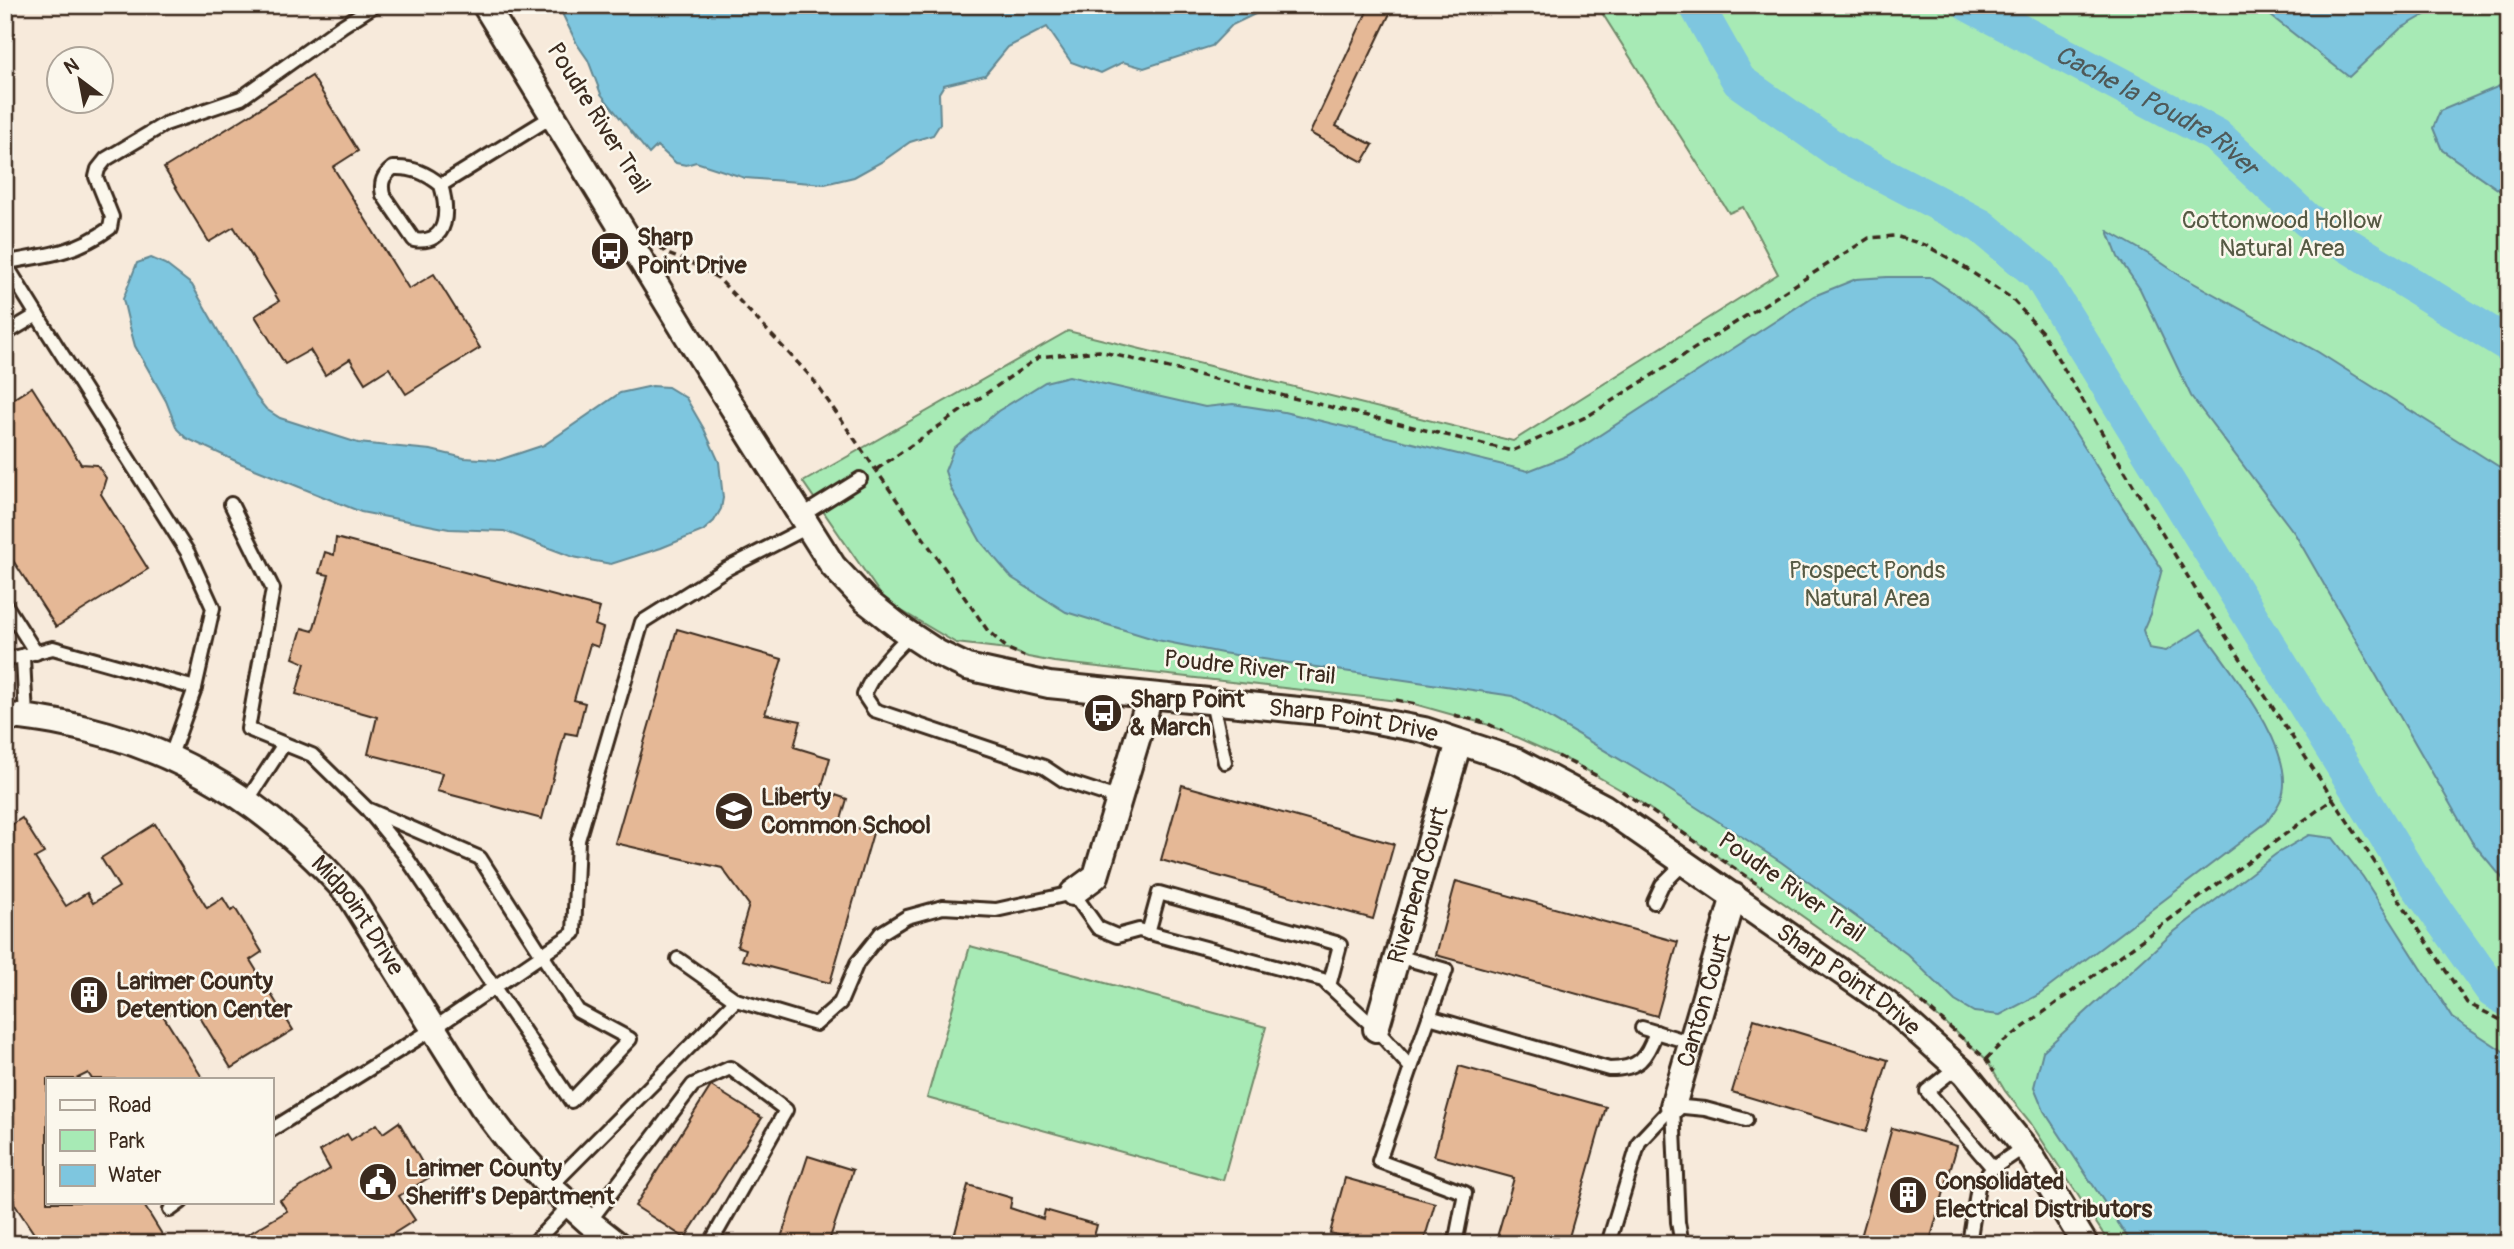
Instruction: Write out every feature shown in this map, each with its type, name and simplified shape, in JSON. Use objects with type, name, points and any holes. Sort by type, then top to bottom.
[{"type":"street","name":"Sharp Point Drive","points":[[485,5],[804,521],[833,566],[864,600],[910,635],[967,667],[1049,685],[1339,714],[1424,730],[1517,761],[1591,800],[1685,862],[1886,1003],[1957,1067],[2024,1147],[2085,1244]]},
{"type":"street","points":[[1073,893],[1097,876],[1150,696]]},
{"type":"street","name":"Midpoint Drive","points":[[16,716],[112,735],[191,767],[247,801],[295,838],[351,897],[482,1106],[508,1139],[550,1186],[617,1244]]},
{"type":"street","name":"Riverbend Court","points":[[1376,1029],[1459,742]]},
{"type":"street","name":"Canton Court","points":[[1673,1106],[1734,896]]},
{"type":"lane","points":[[170,758],[195,688],[213,608],[188,553],[6,265],[13,261],[66,252],[99,237],[110,228],[112,217],[96,177],[97,169],[106,159],[165,124],[241,98],[375,5]]},
{"type":"lane","points":[[441,185],[553,116]]},
{"type":"lane","points":[[402,167],[423,171],[441,185],[445,202],[441,230],[431,240],[414,240],[383,195],[382,178],[393,168],[402,167]]},
{"type":"lane","points":[[5,334],[37,315]]},
{"type":"lane","points":[[273,1129],[433,1029],[575,933],[578,840],[642,622],[804,521],[860,479]]},
{"type":"lane","points":[[231,504],[274,589],[248,729],[312,755],[367,809],[404,854],[571,1101],[630,1039],[578,1011],[480,858],[367,809]]},
{"type":"lane","points":[[5,604],[29,655],[16,716]]},
{"type":"lane","points":[[910,635],[885,661],[868,685],[864,695],[874,710],[1044,767],[1065,781],[1119,799]]},
{"type":"lane","points":[[5,660],[53,648],[195,688]]},
{"type":"lane","points":[[1212,702],[1225,762]]},
{"type":"lane","points":[[247,801],[284,744]]},
{"type":"lane","points":[[1654,902],[1662,885],[1685,862]]},
{"type":"lane","points":[[678,959],[736,1000],[816,1024],[840,1003],[857,963],[881,933],[907,917],[943,907],[996,910],[1073,893],[1098,928],[1116,936],[1139,930],[1323,980],[1376,1029],[1412,1068]]},
{"type":"lane","points":[[1148,933],[1159,893],[1336,943],[1340,945],[1329,986]]},
{"type":"lane","points":[[1397,956],[1446,970],[1379,1161],[1465,1193],[1455,1244]]},
{"type":"lane","points":[[550,1186],[736,1000]]},
{"type":"lane","points":[[1429,1017],[1609,1069],[1625,1069],[1639,1063],[1648,1052],[1656,1032]]},
{"type":"lane","points":[[1642,1028],[1692,1042]]},
{"type":"lane","points":[[1957,1067],[1927,1091],[1993,1168]]},
{"type":"lane","points":[[589,1222],[693,1085],[730,1068],[786,1110],[710,1244]]},
{"type":"lane","points":[[1673,1106],[1705,1109],[1746,1120]]},
{"type":"lane","points":[[1608,1244],[1639,1142],[1673,1106]]},
{"type":"lane","points":[[1673,1106],[1678,1222],[1682,1244]]},
{"type":"lane","points":[[1969,1244],[1978,1186],[1993,1168],[2024,1147]]},
{"type":"lane","points":[[533,1244],[570,1205]]},
{"type":"path","points":[[877,469],[1039,357],[1099,351],[1511,451],[1588,416],[1869,238],[1895,236],[1925,245],[2011,298],[2042,332],[2200,597],[2467,1003],[2509,1024]]},
{"type":"path","points":[[656,242],[668,254],[718,278],[812,379],[988,631],[1007,649],[1028,657]]},
{"type":"path","points":[[1394,700],[1420,705]]},
{"type":"path","points":[[1446,713],[1486,723],[1513,736]]},
{"type":"path","points":[[1549,752],[1597,776]]},
{"type":"path","name":"Poudre River Trail","points":[[1621,790],[1766,891]]},
{"type":"path","points":[[1986,1059],[2003,1043],[2333,799]]},
{"type":"path","points":[[1917,999],[1986,1059],[1999,1080]]},
{"type":"green space","name":"Prospect Ponds Natural Area","points":[[1597,5],[2509,5],[2509,1244],[2110,1244],[1986,1059],[1907,990],[1633,797],[1574,763],[1489,725],[1407,702],[1054,662],[1028,657],[1007,649],[956,643],[885,601],[803,482],[1068,331],[1513,441],[1778,274],[1743,207],[1729,213]]},
{"type":"green space","points":[[970,946],[1266,1027],[1223,1180],[927,1098]]},
{"type":"water","points":[[558,5],[1257,5],[1257,13],[1232,25],[1212,46],[1144,68],[1123,62],[1101,73],[1071,62],[1047,27],[1008,47],[985,75],[944,85],[939,93],[940,124],[933,135],[910,142],[854,177],[825,184],[745,178],[696,162],[686,165],[676,163],[657,146],[649,154],[601,94],[588,60]]},
{"type":"water","points":[[2257,5],[2442,5],[2400,29],[2349,77]]},
{"type":"water","points":[[2509,82],[2509,197],[2442,150],[2433,128],[2440,111]]},
{"type":"water","points":[[2108,231],[2181,276],[2318,352],[2509,473],[2509,886],[2472,842],[2295,534],[2191,396],[2140,289],[2118,257]]},
{"type":"water","points":[[151,258],[165,264],[192,285],[256,397],[266,409],[280,418],[358,443],[431,450],[464,458],[499,460],[544,445],[620,393],[652,386],[668,387],[686,398],[719,462],[723,498],[721,509],[714,521],[703,531],[611,564],[573,557],[504,531],[449,529],[361,512],[240,463],[186,438],[177,429],[166,401],[135,346],[123,299],[137,263]]},
{"type":"water","points":[[1930,277],[1975,307],[2014,341],[2162,569],[2143,630],[2149,648],[2166,651],[2201,629],[2258,711],[2280,758],[2284,780],[2281,799],[2267,822],[2040,994],[2000,1015],[1974,1012],[1955,1001],[1907,954],[1781,862],[1651,778],[1513,696],[1222,653],[1157,640],[1066,612],[1012,578],[981,542],[951,489],[945,471],[954,448],[998,411],[1045,382],[1069,376],[1205,407],[1233,404],[1284,412],[1528,471],[1569,455],[1814,296],[1856,279]]},
{"type":"water","points":[[2309,835],[2333,838],[2363,877],[2453,1018],[2509,1055],[2509,1244],[2132,1244],[2044,1111],[2034,1087],[2043,1051],[2175,931],[2276,854]]},
{"type":"building","points":[[1370,5],[1394,5],[1336,126],[1373,145],[1363,162],[1310,133]]},
{"type":"building","points":[[312,76],[358,151],[333,167],[409,289],[434,274],[480,348],[406,394],[389,368],[365,383],[350,359],[325,375],[310,350],[285,364],[255,316],[279,301],[234,227],[209,242],[164,168]]},
{"type":"building","points":[[32,387],[81,464],[97,465],[106,478],[101,494],[148,569],[56,627],[5,548],[5,404]]},
{"type":"building","points":[[336,538],[600,608],[595,625],[603,628],[598,647],[590,644],[574,700],[585,703],[577,735],[565,733],[542,819],[437,791],[442,773],[368,754],[377,717],[296,694],[305,663],[293,658],[302,628],[313,631],[329,575],[319,573],[325,552],[334,555]]},
{"type":"building","name":"Liberty Common School","points":[[677,629],[782,659],[765,714],[801,721],[794,747],[830,758],[821,790],[847,799],[840,823],[873,833],[830,983],[742,960],[746,949],[737,946],[749,905],[722,868],[615,843]]},
{"type":"building","points":[[1182,785],[1394,844],[1373,919],[1161,860]]},
{"type":"building","name":"Larimer County Detention Center","points":[[22,818],[44,853],[35,858],[66,906],[87,893],[93,903],[119,887],[101,858],[155,824],[207,908],[223,898],[231,911],[235,908],[262,952],[250,960],[293,1030],[231,1068],[190,1001],[164,1017],[202,1078],[91,1078],[88,1073],[78,1078],[46,1078],[46,1204],[143,1204],[168,1244],[41,1244],[5,1190],[5,829]]},
{"type":"building","points":[[1456,881],[1678,942],[1657,1016],[1436,955]]},
{"type":"building","points":[[1754,1019],[1888,1060],[1866,1132],[1732,1092]]},
{"type":"building","points":[[1459,1066],[1606,1107],[1567,1244],[1495,1244],[1514,1178],[1434,1156]]},
{"type":"building","points":[[711,1086],[762,1118],[685,1238],[635,1206]]},
{"type":"building","name":"Larimer County Sheriff's Department","points":[[399,1122],[430,1177],[399,1196],[415,1220],[377,1244],[232,1244],[287,1211],[280,1200],[330,1169],[320,1151],[347,1134],[351,1140],[377,1124],[383,1133]]},
{"type":"building","name":"Consolidated Electrical Distributors","points":[[1892,1128],[1957,1146],[1929,1244],[1859,1244]]},
{"type":"building","points":[[808,1156],[853,1170],[828,1244],[779,1244]]},
{"type":"building","points":[[1345,1178],[1435,1203],[1423,1244],[1369,1244],[1330,1233]]},
{"type":"building","points":[[968,1185],[1012,1198],[1010,1208],[1043,1219],[1045,1210],[1097,1225],[1092,1244],[952,1244]]},
{"type":"waterway","points":[[1696,5],[1739,81],[1838,151],[1981,226],[2040,275],[2411,876],[2493,991],[2509,1000]]},
{"type":"waterway","name":"Cache la Poudre River","points":[[1970,5],[2217,136],[2307,220],[2509,345]]},
{"type":"place","name":"Sharp Point Drive","points":[[610,251]]},
{"type":"place","name":"Sharp Point & March","points":[[1103,713]]},
{"type":"place","name":"Liberty Common School","points":[[734,811]]},
{"type":"place","name":"Larimer County Detention Center","points":[[89,995]]},
{"type":"place","name":"Larimer County Sheriff's Department","points":[[378,1182]]},
{"type":"place","name":"Consolidated Electrical Distributors","points":[[1908,1195]]},
{"type":"park label","name":"Cottonwood Hollow Natural Area","points":[[2282,234]]}]
